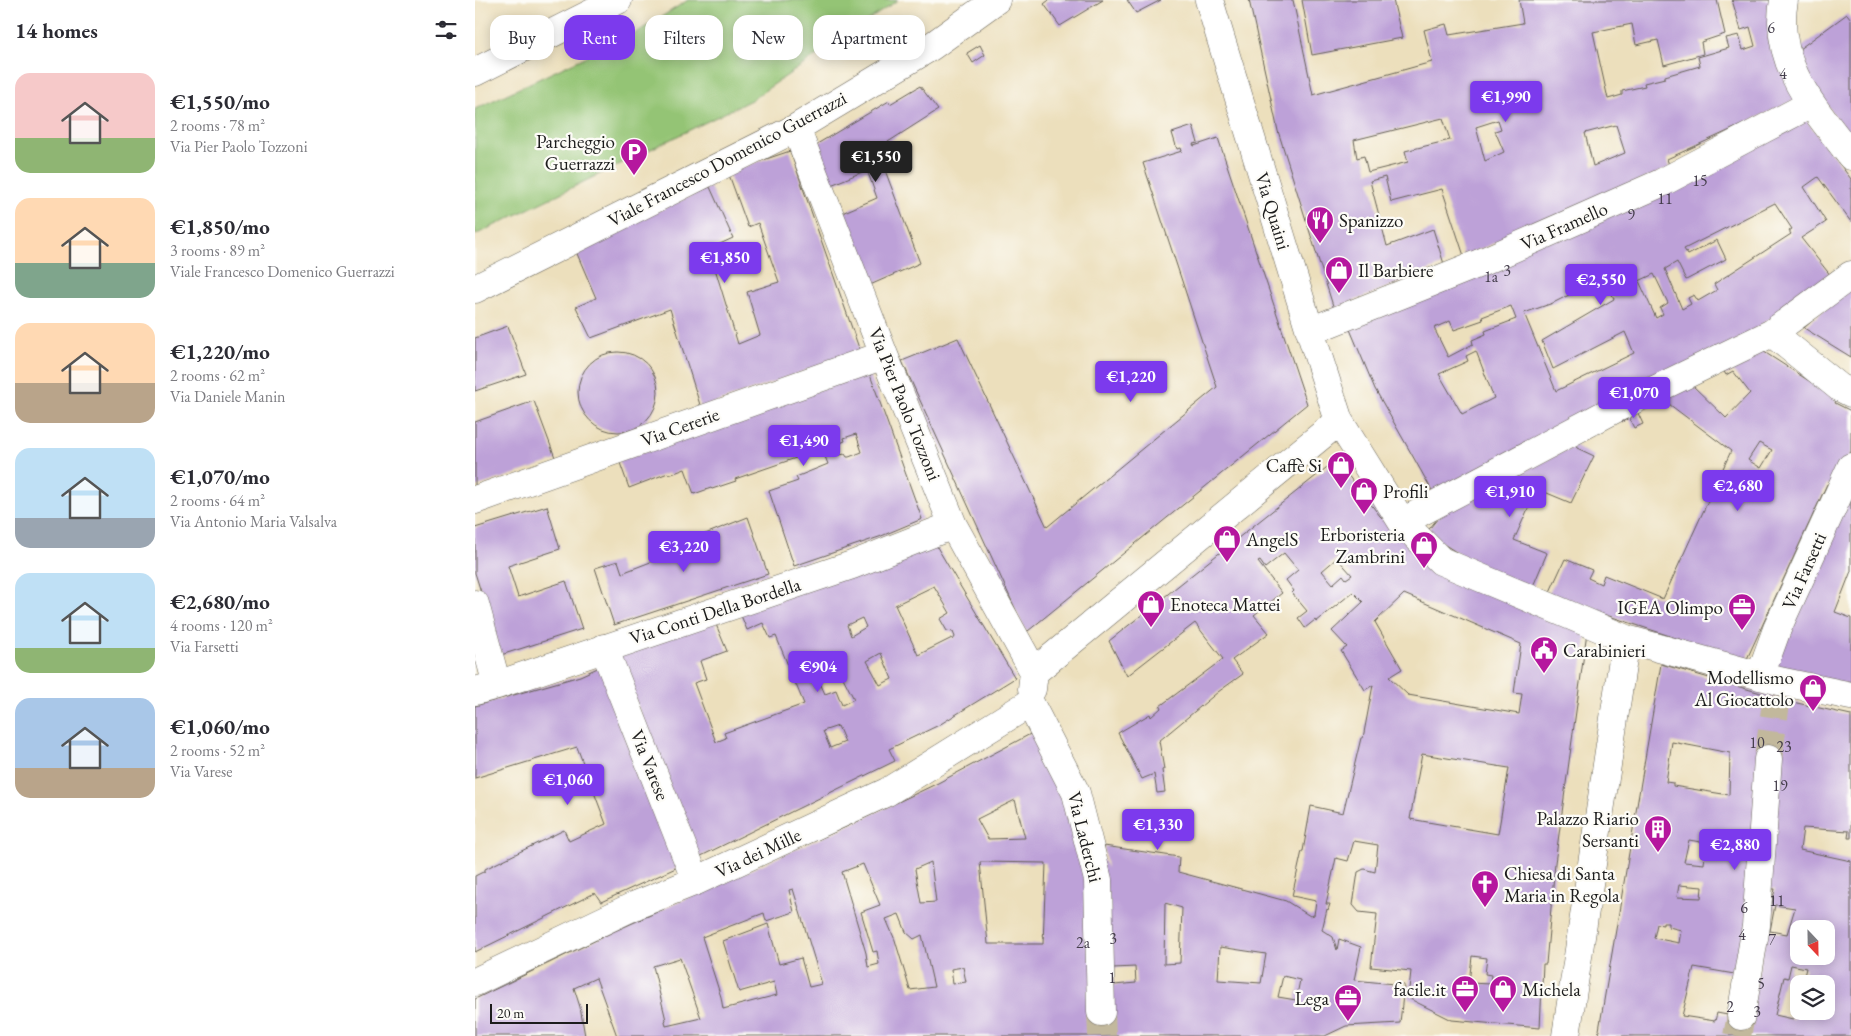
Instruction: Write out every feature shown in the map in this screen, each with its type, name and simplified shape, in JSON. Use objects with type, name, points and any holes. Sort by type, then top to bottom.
[{"type":"street","points":[[475,72],[618,0]]},
{"type":"street","name":"Viale Francesco Domenico Guerrazzi","points":[[475,289],[796,128],[932,46],[996,0]]},
{"type":"street","name":"Via Quaini","points":[[1209,0],[1339,421],[1402,522],[1441,561],[1626,639],[1772,684],[1851,696]]},
{"type":"street","points":[[1784,0],[1781,28],[1786,57],[1799,85],[1811,104],[1851,156]]},
{"type":"street","name":"Via Framello","points":[[1310,331],[1480,263],[1661,183],[1811,104]]},
{"type":"street","name":"Via Pier Paolo Tozzoni","points":[[796,128],[884,355],[953,525],[1034,672]]},
{"type":"street","points":[[1402,522],[1615,410],[1773,333],[1851,275]]},
{"type":"street","points":[[1773,333],[1839,387],[1851,393]]},
{"type":"street","name":"Via Cererie","points":[[475,500],[884,355]]},
{"type":"street","points":[[1030,703],[1034,672],[1339,421]]},
{"type":"street","name":"Via Farsetti","points":[[1772,684],[1777,629],[1851,467]]},
{"type":"street","name":"Via Conti Della Bordella","points":[[486,688],[852,566],[953,525]]},
{"type":"street","points":[[475,604],[486,688]]},
{"type":"street","points":[[1566,1036],[1626,639]]},
{"type":"street","name":"Via Varese","points":[[604,648],[696,882]]},
{"type":"street","name":"Via dei Mille","points":[[475,982],[636,905],[696,882],[887,792],[1030,703]]},
{"type":"street","name":"Via Laderchi","points":[[1030,703],[1076,793],[1098,880],[1101,1012]]},
{"type":"street","points":[[1741,1016],[1756,926],[1768,759]]},
{"type":"green space","points":[[688,0],[898,0],[876,15],[813,15],[813,58],[751,100],[475,235],[475,109],[579,60],[635,60],[635,33],[645,27],[645,60],[723,60],[723,15],[664,15]]},
{"type":"building","points":[[1049,0],[1103,0],[1060,26],[1044,4]]},
{"type":"building","points":[[1127,0],[1161,0],[1136,13]]},
{"type":"building","points":[[1249,0],[1293,0],[1313,95],[1432,62],[1424,30],[1446,24],[1449,35],[1523,23],[1519,0],[1717,0],[1725,34],[1701,42],[1703,54],[1664,65],[1658,40],[1636,45],[1632,24],[1593,32],[1608,99],[1622,95],[1622,91],[1645,86],[1644,83],[1700,66],[1698,57],[1729,48],[1726,38],[1739,35],[1743,50],[1755,46],[1750,27],[1741,30],[1732,0],[1775,0],[1800,98],[1667,159],[1670,168],[1464,256],[1442,189],[1391,202],[1385,177],[1370,181],[1387,246],[1433,229],[1444,264],[1334,309],[1278,131]],"holes":[[[1443,118],[1450,140],[1405,151],[1408,162],[1368,172],[1364,156],[1357,158],[1354,140]],[[1498,120],[1501,129],[1495,131],[1504,152],[1485,161],[1476,127]],[[1616,125],[1625,153],[1593,166],[1585,133]]]},
{"type":"building","points":[[1302,0],[1393,0],[1402,38],[1312,55]]},
{"type":"building","points":[[1847,14],[1851,19],[1851,138],[1791,55]]},
{"type":"building","points":[[980,45],[985,55],[973,63],[967,53]]},
{"type":"building","points":[[920,86],[938,110],[877,149],[920,263],[870,285],[842,213],[877,198],[867,170],[831,185],[817,144],[889,101],[890,104]]},
{"type":"building","points":[[1804,117],[1851,179],[1851,222],[1818,177],[1804,187],[1826,222],[1801,238],[1831,276],[1744,337],[1434,494],[1375,389],[1349,327]],"holes":[[[1775,203],[1792,229],[1789,231],[1791,234],[1714,284],[1717,290],[1698,301],[1694,295],[1688,298],[1691,304],[1682,309],[1665,269],[1677,262],[1686,280],[1726,259],[1717,240],[1688,255],[1684,249]],[[1654,274],[1668,303],[1660,308],[1663,314],[1656,318],[1639,281]],[[1605,277],[1614,299],[1542,341],[1553,369],[1625,332],[1634,353],[1556,391],[1524,313],[1553,303]],[[1511,306],[1516,319],[1485,331],[1486,334],[1472,340],[1473,344],[1448,357],[1434,328],[1450,321],[1454,330],[1483,320],[1482,317]],[[1476,351],[1494,398],[1462,414],[1439,374],[1468,361],[1466,356]]]},
{"type":"building","points":[[1193,126],[1198,143],[1193,144],[1194,146],[1218,138],[1307,404],[1028,631],[1025,630],[902,361],[958,338],[1047,527],[1217,387],[1143,163],[1182,151],[1181,148],[1177,149],[1172,133]]},
{"type":"building","points":[[790,151],[860,351],[701,408],[670,309],[591,338],[576,307],[596,298],[575,249],[710,187],[733,238],[709,249],[738,344],[760,335],[747,292],[779,282],[758,223],[748,227],[728,172]]},
{"type":"building","points":[[1851,286],[1851,357],[1804,328]]},
{"type":"building","points":[[508,326],[526,374],[475,391],[475,338]]},
{"type":"building","points":[[1758,348],[1837,399],[1835,403],[1851,411],[1851,452],[1835,488],[1827,484],[1746,661],[1548,596],[1565,559],[1592,570],[1588,578],[1601,584],[1604,575],[1663,599],[1731,451],[1661,398],[1690,383],[1726,418],[1750,393],[1733,371],[1726,375],[1722,368]],"holes":[[[1759,443],[1772,450],[1761,468],[1748,460]]]},
{"type":"building","points":[[618,352],[633,355],[646,364],[655,377],[658,392],[655,407],[646,420],[633,429],[618,432],[603,429],[590,420],[581,407],[578,392],[581,377],[590,364],[603,355]]},
{"type":"building","points":[[869,372],[922,519],[879,537],[794,566],[769,491],[798,481],[796,477],[828,464],[822,449],[735,479],[736,481],[694,494],[685,469],[669,475],[668,473],[629,488],[619,460]],"holes":[[[856,434],[862,452],[847,457],[845,454],[840,455],[835,445],[845,441],[844,438]]]},
{"type":"building","points":[[534,401],[556,460],[475,487],[475,422]]},
{"type":"building","points":[[1637,411],[1643,424],[1634,428],[1629,418],[1622,422],[1620,419]]},
{"type":"building","points":[[1575,445],[1577,448],[1594,456],[1571,503],[1535,488],[1533,492],[1535,493],[1514,540],[1547,553],[1531,591],[1491,574],[1426,533],[1442,513]]},
{"type":"building","points":[[1336,460],[1380,516],[1432,568],[1587,632],[1555,863],[1546,964],[1543,964],[1540,1028],[1452,1020],[1408,998],[1411,971],[1371,967],[1377,914],[1359,912],[1353,905],[1358,872],[1364,869],[1375,872],[1378,845],[1354,841],[1348,861],[1336,858],[1326,904],[1330,904],[1322,930],[1333,937],[1337,950],[1339,939],[1361,947],[1354,980],[1404,985],[1400,1023],[1346,1026],[1325,1036],[617,1036],[596,978],[574,988],[580,1007],[585,1036],[475,1036],[475,999],[615,931],[848,826],[938,783],[1036,731],[1107,868],[1104,846],[1179,857],[1178,872],[1286,901],[1310,916],[1314,915],[1316,901],[1292,896],[1311,806],[1343,813],[1361,738],[1363,738],[1373,685],[1365,690],[1341,651],[1347,647],[1332,631],[1363,602],[1353,592],[1316,622],[1315,620],[1305,628],[1298,618],[1307,611],[1292,593],[1294,591],[1286,580],[1298,570],[1284,553],[1265,568],[1260,561],[1258,562],[1282,593],[1254,615],[1269,633],[1232,660],[1243,674],[1218,692],[1159,741],[1164,769],[1162,770],[1165,792],[1157,793],[1154,774],[1142,779],[1118,733],[1150,714],[1151,717],[1161,708],[1160,706],[1223,659],[1195,623],[1127,676],[1109,641]],"holes":[[[1337,558],[1352,575],[1346,579],[1343,575],[1333,584],[1322,571]],[[1404,594],[1521,644],[1514,693],[1522,694],[1519,714],[1408,695],[1389,677],[1402,669],[1375,622]],[[1422,754],[1509,768],[1498,834],[1410,819]],[[1015,800],[1025,838],[988,839],[977,819]],[[931,862],[936,902],[921,903],[915,869]],[[980,862],[1046,863],[1043,944],[988,944]],[[863,864],[880,905],[861,912],[873,952],[877,951],[879,964],[868,967],[866,953],[842,872]],[[793,889],[822,984],[809,987],[801,958],[779,964],[768,924],[723,941],[739,992],[774,982],[777,995],[723,1009],[702,937],[764,913],[766,921],[794,912],[789,890]],[[1165,903],[1182,908],[1180,963],[1164,964]],[[899,914],[906,932],[914,939],[922,935],[934,987],[910,990],[895,940],[886,919]],[[1220,947],[1266,954],[1261,983],[1218,980]],[[1472,956],[1487,958],[1485,974],[1491,975],[1490,984],[1469,983]],[[680,958],[701,1018],[666,1026],[653,966]],[[963,967],[966,982],[953,984],[951,969]],[[1135,967],[1136,983],[1114,985],[1113,968]],[[1283,976],[1300,980],[1296,1000],[1278,997]]]},
{"type":"building","points":[[1851,485],[1851,571],[1835,612],[1851,618],[1851,687],[1772,666]]},
{"type":"building","points":[[547,506],[560,549],[508,566],[518,597],[566,581],[582,629],[501,655],[475,573],[475,528]]},
{"type":"building","points":[[748,517],[768,574],[614,625],[595,568],[618,561],[622,573],[661,558],[660,552]]},
{"type":"building","points":[[934,542],[1015,678],[939,725],[889,749],[895,761],[697,858],[617,654],[715,622],[727,651],[700,661],[706,679],[694,683],[716,742],[726,738],[724,733],[804,704],[776,636],[770,638],[763,623],[747,630],[740,613]],"holes":[[[934,586],[950,613],[940,619],[947,631],[953,632],[955,637],[953,640],[952,638],[918,655],[895,605]],[[862,618],[866,627],[851,636],[847,625]],[[881,653],[892,679],[880,685],[867,661]],[[836,664],[854,699],[842,705],[836,690],[825,694],[815,672]],[[838,726],[845,742],[830,748],[823,731]]]},
{"type":"building","name":"Palazzo Riario Sersanti","points":[[1661,664],[1788,701],[1851,715],[1851,838],[1848,838],[1849,831],[1803,828],[1800,850],[1851,861],[1851,1036],[1598,1036]],"holes":[[[1672,742],[1730,753],[1729,795],[1673,786],[1673,783],[1666,782]],[[1689,840],[1706,843],[1704,864],[1684,862]],[[1679,885],[1702,887],[1701,898],[1677,897]],[[1765,889],[1775,889],[1749,1019],[1717,1013],[1715,1021],[1682,1016],[1694,967],[1740,975]],[[1663,923],[1669,923],[1669,927],[1681,930],[1679,943],[1654,938],[1657,924],[1663,925]]]},
{"type":"building","points":[[602,666],[678,867],[601,902],[595,893],[475,952],[475,876],[485,871],[485,869],[564,830],[569,841],[606,824],[577,747],[475,778],[475,706],[580,676]]},
{"type":"tunnel","points":[[1768,759],[1777,696]]},
{"type":"tunnel","points":[[1101,1012],[1102,1036]]},
{"type":"tunnel","points":[[1737,1036],[1741,1016]]},
{"type":"place","name":"Parcheggio Guerrazzi","points":[[634,176]]},
{"type":"place","name":"Spanizzo","points":[[1320,244]]},
{"type":"place","name":"Il Barbiere","points":[[1339,294]]},
{"type":"place","name":"Caffè Si","points":[[1341,489]]},
{"type":"place","name":"Profili","points":[[1364,515]]},
{"type":"place","name":"AngelS","points":[[1227,563]]},
{"type":"place","name":"Erboristeria Zambrini","points":[[1424,569]]},
{"type":"place","name":"Enoteca Mattei","points":[[1151,628]]},
{"type":"place","name":"IGEA Olimpo","points":[[1742,631]]},
{"type":"place","name":"Carabinieri","points":[[1544,674]]},
{"type":"place","name":"Modellismo Al Giocattolo","points":[[1813,712]]},
{"type":"place","name":"Palazzo Riario Sersanti","points":[[1658,853]]},
{"type":"place","name":"Chiesa di Santa Maria in Regola","points":[[1485,908]]},
{"type":"place","name":"facile.it","points":[[1465,1013]]},
{"type":"place","name":"Michela","points":[[1503,1013]]},
{"type":"place","name":"Lega","points":[[1348,1022]]}]
